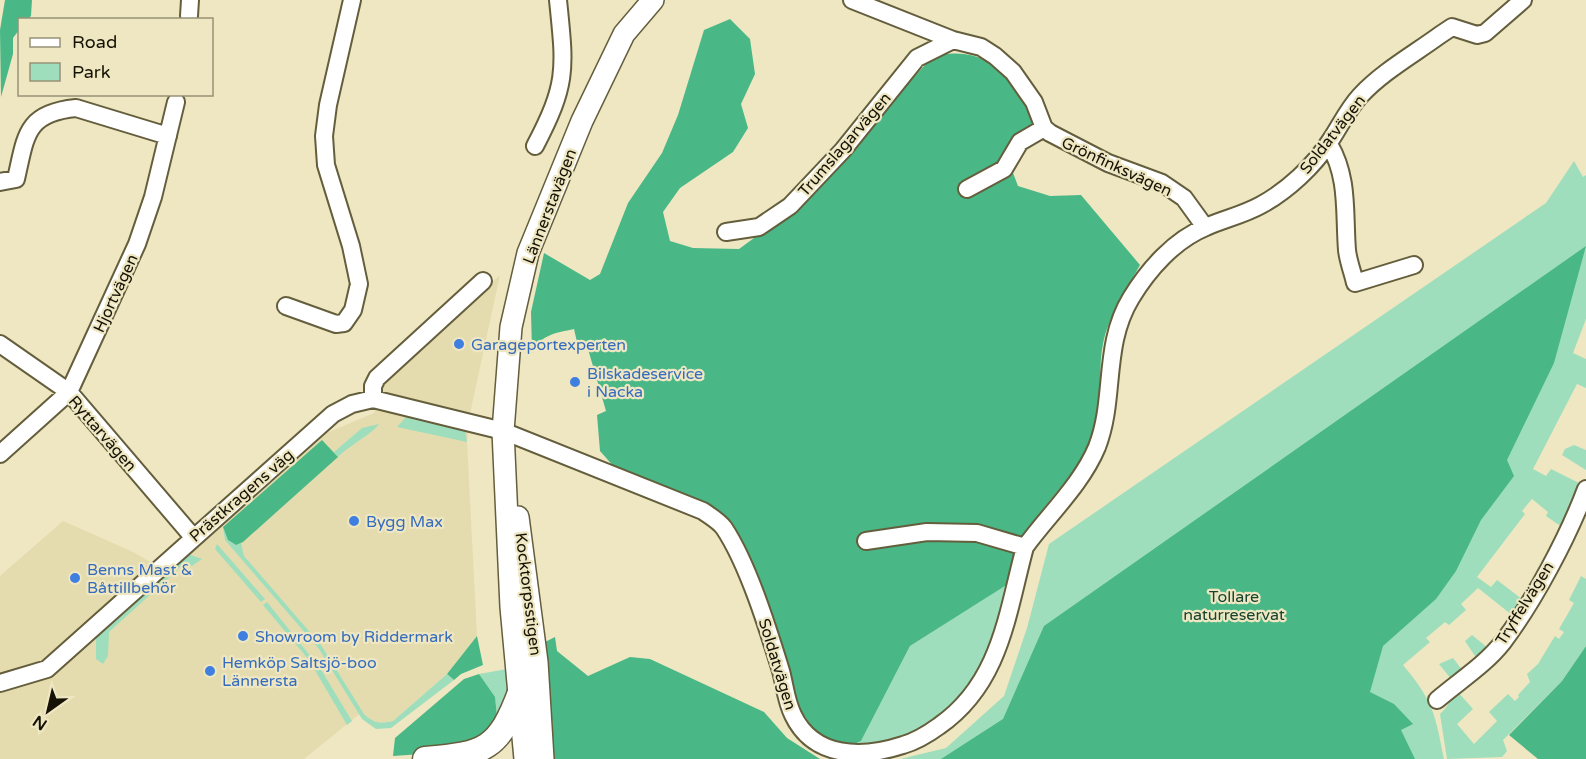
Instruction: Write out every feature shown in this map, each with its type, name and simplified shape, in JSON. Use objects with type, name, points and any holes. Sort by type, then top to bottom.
[{"type":"highway","points":[[424,759],[456,756],[483,750],[494,742],[513,712],[521,690]]},
{"type":"main road","name":"Lännerstavägen","points":[[503,431],[511,327],[528,253],[591,99],[624,34],[653,0]]},
{"type":"main road","points":[[503,431],[511,607],[521,690],[525,759]]},
{"type":"main road","name":"Kocktorpsstigen","points":[[503,431],[525,558],[537,662],[543,759]]},
{"type":"street","points":[[286,306],[336,324],[344,323],[353,310],[359,284],[351,246],[327,165],[324,136],[328,105],[352,0]]},
{"type":"street","points":[[535,146],[552,113],[563,77],[558,0]]},
{"type":"street","name":"Grönfinksvägen","points":[[852,0],[953,40],[981,47],[1008,68],[1034,102],[1044,128],[1108,163],[1162,183],[1184,198],[1205,227]]},
{"type":"street","name":"Soldatvägen","points":[[503,431],[703,511],[716,519],[724,527],[751,585],[770,635],[793,715],[801,729],[817,743],[828,750],[848,755],[890,749],[913,742],[947,720],[966,704],[990,669],[1001,643],[1025,547],[1048,516],[1071,491],[1097,446],[1107,397],[1112,346],[1123,313],[1147,274],[1165,255],[1205,227],[1261,205],[1292,183],[1329,144],[1361,95],[1440,35],[1452,27],[1477,35],[1485,33],[1523,0]]},
{"type":"street","name":"Trumslagarvägen","points":[[726,232],[759,227],[790,206],[843,150],[917,58],[953,40]]},
{"type":"street","points":[[0,182],[16,179],[29,129],[38,120],[76,101],[168,136]]},
{"type":"street","name":"Hjortvägen","points":[[0,454],[69,392],[138,244],[153,197],[176,102]]},
{"type":"street","points":[[967,189],[1004,169],[1020,142],[1044,128]]},
{"type":"street","points":[[1329,144],[1338,160],[1346,193],[1347,252],[1355,283],[1414,265]]},
{"type":"street","points":[[483,281],[377,378],[373,386],[373,399],[503,431]]},
{"type":"street","name":"Ryttarvägen","points":[[0,344],[69,392],[193,537]]},
{"type":"street","name":"Prästkragens väg","points":[[0,683],[47,669],[333,414],[373,399]]},
{"type":"street","name":"Tryffelvägen","points":[[1437,700],[1481,664],[1503,642],[1583,507],[1586,489]]},
{"type":"street","points":[[866,541],[927,532],[977,533],[1025,547]]},
{"type":"shaded area","points":[[500,275],[471,409],[467,442],[477,636],[447,674],[393,721],[382,723],[371,721],[362,712],[304,759],[0,759],[0,576],[63,521],[131,551],[163,569],[322,435],[374,413],[386,381]]},
{"type":"green space","points":[[5,0],[32,0],[31,16],[18,18],[18,31],[13,38],[13,54],[1,97],[0,30]]},
{"type":"green space","points":[[730,19],[750,39],[755,74],[741,104],[748,128],[733,152],[680,188],[663,212],[670,241],[693,248],[739,249],[799,205],[933,56],[953,54],[970,55],[997,68],[1008,79],[1026,108],[1034,126],[1005,152],[1018,186],[1050,196],[1081,195],[1140,265],[1118,303],[1105,334],[1101,355],[1100,409],[1088,447],[1079,463],[1024,536],[1011,568],[1008,584],[910,646],[861,741],[852,745],[832,742],[814,729],[795,703],[730,525],[615,468],[600,451],[597,415],[606,411],[588,349],[577,342],[574,329],[544,338],[532,353],[531,312],[544,253],[590,280],[600,274],[628,203],[662,153],[678,115],[704,30]]},
{"type":"green space","name":"Tollare naturreservat","points":[[1574,161],[1583,177],[1586,175],[1586,319],[1573,353],[1586,359],[1586,388],[1577,384],[1533,469],[1546,476],[1551,469],[1581,484],[1562,527],[1546,516],[1548,512],[1532,499],[1522,511],[1525,514],[1477,577],[1491,587],[1497,580],[1522,599],[1512,615],[1478,588],[1461,604],[1466,610],[1449,625],[1445,622],[1426,638],[1430,642],[1403,665],[1421,689],[1432,709],[1444,759],[900,759],[946,748],[1004,696],[1027,628],[1049,544],[1546,203]]},
{"type":"green space","name":"Tollare naturreservat","points":[[1586,246],[1554,363],[1507,460],[1514,476],[1481,520],[1456,571],[1436,599],[1383,646],[1370,692],[1394,704],[1413,724],[1401,730],[1415,759],[941,759],[1003,719],[1044,626]]},
{"type":"green space","points":[[406,417],[465,429],[467,442],[397,427]]},
{"type":"green space","points":[[379,424],[338,457],[334,452],[362,428]]},
{"type":"green space","points":[[322,440],[338,457],[243,542],[236,545],[228,540],[223,527]]},
{"type":"green space","points":[[1574,445],[1586,450],[1586,470],[1562,455],[1565,449]]},
{"type":"green space","points":[[223,527],[228,540],[236,545],[241,543],[244,556],[321,645],[364,714],[370,719],[380,722],[393,721],[447,674],[454,680],[391,728],[376,729],[362,719],[319,649],[225,540]]},
{"type":"green space","points":[[217,544],[265,599],[261,602],[215,549]]},
{"type":"green space","points":[[188,554],[202,559],[192,566],[185,563],[109,632],[108,656],[103,664],[96,659],[96,634],[180,558]]},
{"type":"green space","points":[[1581,576],[1586,579],[1586,646],[1562,681],[1503,740],[1507,751],[1502,757],[1447,759],[1440,714],[1458,692],[1473,709],[1457,724],[1474,744],[1497,721],[1489,712],[1508,694],[1515,701],[1519,697],[1518,695],[1530,682],[1527,674],[1538,664],[1555,636],[1559,639],[1564,632],[1559,629],[1574,603],[1569,600]]},
{"type":"green space","points":[[1007,584],[1003,617],[979,679],[931,727],[890,744],[852,745],[861,741],[910,646]]},
{"type":"green space","points":[[267,602],[320,668],[352,721],[347,725],[309,660],[263,605]]},
{"type":"green space","points":[[1472,635],[1488,648],[1477,659],[1465,641]]},
{"type":"green space","points":[[477,636],[483,665],[461,674],[454,680],[447,674]]},
{"type":"green space","points":[[555,637],[557,651],[588,676],[630,657],[650,659],[764,712],[787,738],[820,759],[553,759],[553,729],[543,643]]},
{"type":"green space","points":[[1586,646],[1586,759],[1538,759],[1509,735],[1562,681]]},
{"type":"green space","points":[[1453,658],[1463,671],[1451,679],[1439,664]]},
{"type":"green space","points":[[507,669],[510,701],[498,726],[495,698],[479,674]]},
{"type":"green space","points":[[479,674],[495,697],[498,726],[465,751],[393,756],[395,738],[464,679]]},
{"type":"place","name":"Garageportexperten","points":[[459,344]]},
{"type":"place","name":"Bilskadeservice i Nacka","points":[[575,382]]},
{"type":"place","name":"Bygg Max","points":[[354,521]]},
{"type":"place","name":"Benns Mast & Båttillbehör","points":[[75,578]]},
{"type":"place","name":"Showroom by Riddermark","points":[[243,636]]},
{"type":"place","name":"Hemköp Saltsjö-boo Lännersta","points":[[210,671]]}]
